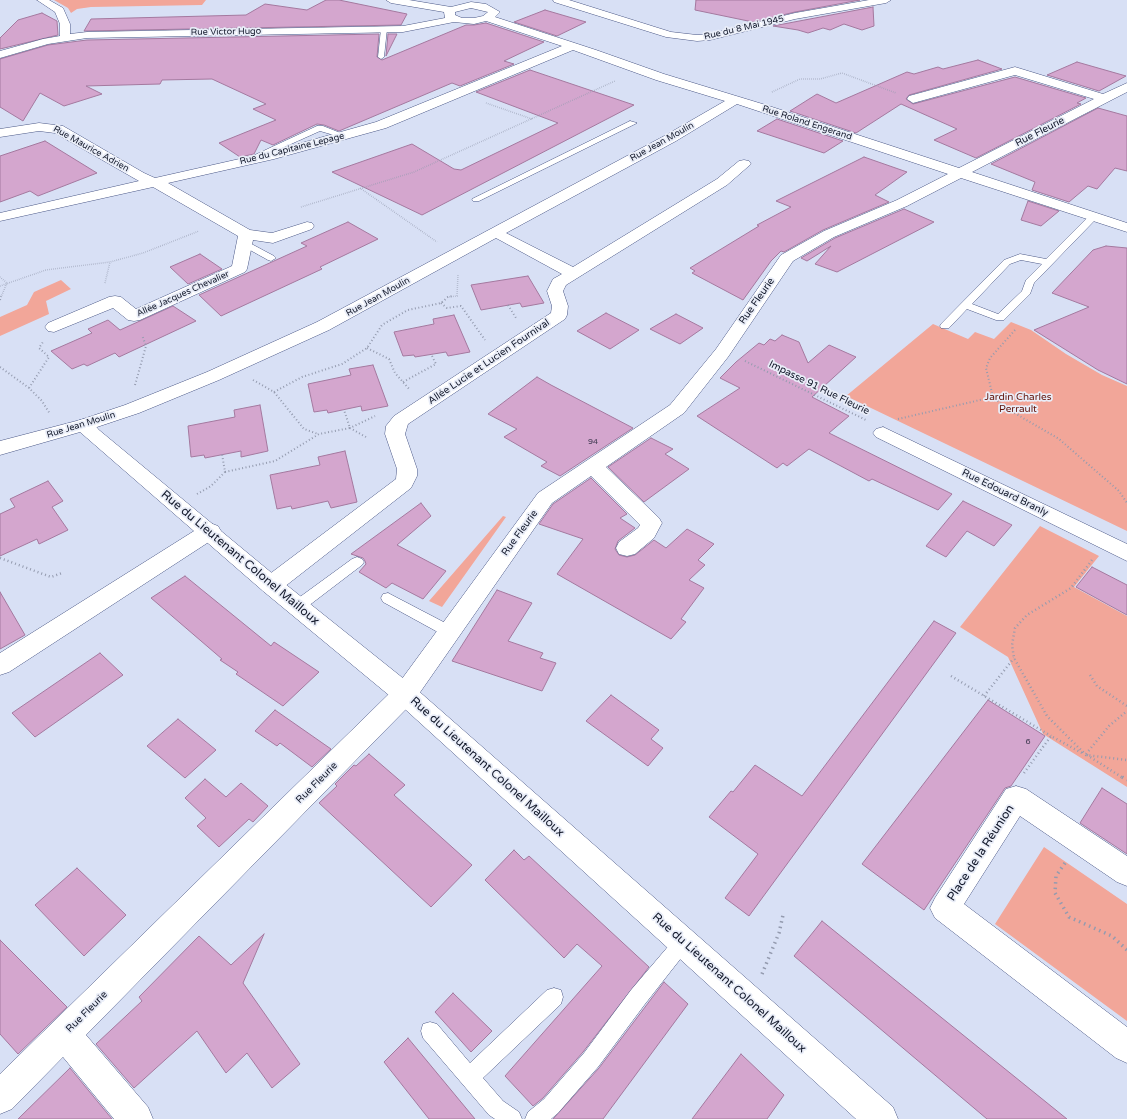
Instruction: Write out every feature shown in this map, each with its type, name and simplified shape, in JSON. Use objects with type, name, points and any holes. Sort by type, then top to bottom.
[{"type":"street","points":[[42,0],[60,10],[65,24],[65,37]]},
{"type":"street","points":[[391,0],[453,15],[468,21],[487,18],[495,12],[486,7],[471,5],[453,15]]},
{"type":"street","name":"Rue du 8 Mai 1945","points":[[558,0],[670,35],[688,38],[710,37],[795,16],[886,0]]},
{"type":"street","points":[[486,7],[497,2]]},
{"type":"street","name":"Rue Victor Hugo","points":[[0,55],[65,37],[87,35],[403,28],[453,15]]},
{"type":"street","name":"Rue Roland Engerand","points":[[487,18],[640,70],[1127,228]]},
{"type":"street","name":"Rue du Capitaine Lepage","points":[[0,217],[245,162],[344,136],[406,116],[572,46]]},
{"type":"street","points":[[913,99],[1015,71],[1023,72],[1105,99]]},
{"type":"street","name":"Rue Fleurie","points":[[0,1097],[276,825],[405,694],[545,498],[677,410],[722,354],[786,258],[829,234],[902,203],[960,174],[1127,87]]},
{"type":"street","name":"Rue Jean Moulin","points":[[0,448],[84,425],[132,409],[213,376],[323,326],[664,141],[741,102]]},
{"type":"street","name":"Rue Maurice Adrien","points":[[0,132],[40,127],[58,129],[139,176],[156,182]]},
{"type":"street","name":"Allée Lucie et Lucien Fournival","points":[[271,584],[404,483],[407,476],[407,469],[395,434],[396,426],[401,420],[559,315],[560,306],[555,291],[559,282],[672,214],[722,182],[744,164]]},
{"type":"street","points":[[156,182],[223,221],[245,239],[273,238],[307,226]]},
{"type":"street","points":[[503,237],[573,273]]},
{"type":"street","name":"Allée Jacques Chevalier","points":[[54,327],[115,301],[134,316],[239,269],[245,239]]},
{"type":"street","name":"Rue du Lieutenant Colonel Mailloux","points":[[84,425],[92,434],[405,694],[881,1119]]},
{"type":"street","name":"Rue Edouard Branly","points":[[884,433],[1127,553]]},
{"type":"street","points":[[593,466],[651,523],[646,532],[627,548]]},
{"type":"street","points":[[0,665],[210,532]]},
{"type":"street","name":"Place de la Réunion","points":[[1127,872],[1016,798],[945,908],[1127,1047]]},
{"type":"street","points":[[64,1034],[136,1119]]},
{"type":"lane","points":[[381,57],[384,29]]},
{"type":"lane","points":[[476,199],[633,123]]},
{"type":"lane","points":[[966,305],[1000,318],[1027,292],[1029,282],[1093,217]]},
{"type":"lane","points":[[245,239],[271,258]]},
{"type":"lane","points":[[945,326],[1006,262],[1020,257],[1048,262]]},
{"type":"lane","points":[[298,606],[357,562]]},
{"type":"lane","points":[[388,598],[450,632]]},
{"type":"lane","points":[[535,1119],[551,1106],[591,1060],[638,997],[683,942]]},
{"type":"lane","points":[[470,1077],[554,997]]},
{"type":"lane","points":[[430,1031],[496,1108],[512,1119]]},
{"type":"path","points":[[295,209],[414,172],[640,70]]},
{"type":"path","points":[[741,102],[800,79],[820,79],[842,73],[913,99]]},
{"type":"path","points":[[485,103],[492,104],[532,119]]},
{"type":"path","points":[[360,188],[439,243]]},
{"type":"path","points":[[0,286],[46,270],[110,262],[143,252],[223,221]]},
{"type":"path","points":[[274,392],[302,377],[342,364],[367,348],[382,325],[408,310],[441,303],[448,297],[457,296],[458,270]]},
{"type":"path","points":[[0,277],[7,283]]},
{"type":"path","points":[[0,300],[7,283]]},
{"type":"path","points":[[441,303],[447,308],[460,306],[485,342]]},
{"type":"path","points":[[134,316],[146,346],[134,387]]},
{"type":"path","points":[[1019,326],[990,358],[986,368],[993,397],[1006,408],[1059,439],[1119,491],[1127,503]]},
{"type":"path","points":[[29,388],[49,357],[39,348],[54,327]]},
{"type":"path","points":[[367,348],[389,359],[395,374],[411,390],[406,394]]},
{"type":"path","points":[[403,382],[436,364],[431,354]]},
{"type":"path","name":"Impasse 91 Rue Fleurie","points":[[745,361],[880,427],[884,433]]},
{"type":"path","points":[[0,367],[29,388],[42,401],[51,415]]},
{"type":"path","points":[[247,376],[274,392],[304,429],[318,434]]},
{"type":"path","points":[[884,433],[901,417],[993,397]]},
{"type":"path","points":[[344,410],[350,428],[366,437]]},
{"type":"path","points":[[178,505],[211,486],[225,472],[275,461],[318,434],[350,428],[377,414]]},
{"type":"path","points":[[222,454],[225,472]]},
{"type":"path","points":[[1095,557],[1071,588],[1027,615],[1015,628],[1012,645],[1014,658],[1029,687],[1048,716],[1086,755],[1127,760]]},
{"type":"path","points":[[0,558],[51,578],[62,572]]},
{"type":"path","points":[[984,696],[1014,658]]},
{"type":"path","points":[[1090,675],[1097,686],[1127,706]]},
{"type":"path","points":[[951,676],[1127,780]]},
{"type":"path","points":[[1086,755],[1109,726],[1127,711]]},
{"type":"path","points":[[1022,776],[1051,736]]},
{"type":"path","points":[[1081,841],[1056,876],[1055,893],[1069,917],[1112,936],[1127,950]]},
{"type":"path","points":[[750,1002],[779,933],[783,915]]},
{"type":"green space","points":[[54,0],[206,0],[202,5],[91,7],[77,9],[71,13],[68,8]]},
{"type":"green space","points":[[61,280],[71,289],[46,301],[49,314],[0,336],[0,317],[27,305],[34,292]]},
{"type":"green space","name":"Jardin Charles Perrault","points":[[1011,322],[1031,330],[1066,354],[1102,375],[1127,386],[1127,531],[846,396],[933,324],[968,339],[975,332],[994,339]]},
{"type":"green space","points":[[503,516],[506,517],[442,607],[429,601]]},
{"type":"green space","points":[[1040,526],[1099,556],[1074,587],[1127,616],[1127,787],[1043,734],[1008,657],[960,627]]},
{"type":"green space","points":[[1044,847],[1127,904],[1127,1021],[995,924]]},
{"type":"building","points":[[326,0],[339,0],[407,14],[401,25],[84,31],[91,19],[246,15],[265,4],[307,10]]},
{"type":"building","points":[[696,0],[860,0],[795,12],[753,22],[695,10]]},
{"type":"building","points":[[873,7],[874,26],[862,30],[844,24],[830,30],[823,28],[808,33],[773,26]]},
{"type":"building","points":[[545,10],[586,22],[557,36],[514,22]]},
{"type":"building","points":[[42,13],[57,21],[58,35],[0,49],[0,38],[18,20]]},
{"type":"building","points":[[486,23],[544,42],[504,61],[514,64],[460,86],[452,83],[339,131],[317,124],[273,145],[261,140],[254,154],[240,157],[219,143],[276,120],[253,109],[266,104],[212,79],[162,80],[160,84],[86,86],[102,94],[64,106],[40,93],[23,121],[0,107],[0,59],[48,45],[87,40],[379,34],[377,57],[382,60],[466,25]]},
{"type":"building","points":[[388,34],[397,34],[386,56]]},
{"type":"building","points":[[978,60],[1002,69],[909,95],[906,99],[913,104],[1015,77],[1086,98],[1077,103],[1081,104],[976,158],[934,140],[957,129],[901,104],[856,133],[790,111],[817,94],[836,103],[907,72],[914,74],[938,67],[943,69]]},
{"type":"building","points":[[1077,62],[1126,76],[1099,91],[1047,75]]},
{"type":"building","points":[[530,70],[634,105],[422,215],[332,172],[412,144],[454,169],[461,170],[558,123],[476,92]]},
{"type":"building","points":[[1098,108],[1127,116],[1127,171],[1115,168],[1097,189],[1088,186],[1069,202],[1032,190],[1035,182],[991,164]]},
{"type":"building","points":[[777,119],[843,141],[824,153],[757,131]]},
{"type":"building","points":[[45,141],[97,173],[38,196],[30,191],[0,202],[0,156]]},
{"type":"building","points":[[864,157],[907,172],[875,195],[889,202],[823,230],[784,252],[781,251],[771,261],[743,300],[692,273],[695,271],[690,268],[759,226],[757,225],[791,207],[776,201]]},
{"type":"building","points":[[1028,201],[1059,211],[1041,226],[1021,220]]},
{"type":"building","points":[[904,209],[934,222],[837,272],[815,264],[831,246],[807,261],[801,258],[835,238]]},
{"type":"building","points":[[348,222],[378,239],[320,267],[322,269],[221,316],[199,295],[307,246],[301,243]]},
{"type":"building","points":[[1106,246],[1127,248],[1127,384],[1098,370],[1034,330],[1089,307],[1052,293],[1093,250]]},
{"type":"building","points":[[200,254],[222,269],[188,284],[170,267]]},
{"type":"building","points":[[528,276],[544,303],[522,307],[520,303],[481,310],[471,285]]},
{"type":"building","points":[[173,306],[196,321],[119,357],[115,353],[87,366],[84,364],[72,369],[51,351],[92,333],[88,329],[108,320],[120,330]]},
{"type":"building","points":[[606,313],[639,330],[610,349],[577,331]]},
{"type":"building","points":[[676,314],[703,328],[680,344],[650,329]]},
{"type":"building","points":[[454,315],[470,352],[448,356],[446,352],[415,357],[414,355],[403,356],[394,332],[434,324],[433,319]]},
{"type":"building","points":[[782,335],[799,342],[808,363],[829,345],[856,357],[812,397],[849,416],[829,433],[952,494],[938,510],[872,479],[869,481],[809,449],[787,466],[783,463],[777,468],[697,416],[740,388],[720,378],[736,362],[759,343],[764,345],[770,339],[775,341]]},
{"type":"building","points":[[373,365],[388,406],[362,411],[361,406],[328,413],[327,410],[314,412],[308,384],[351,375],[349,369]]},
{"type":"building","points":[[537,377],[633,428],[560,476],[541,466],[547,462],[504,437],[517,429],[488,414]]},
{"type":"building","points":[[260,405],[268,451],[241,457],[241,451],[205,458],[204,455],[191,457],[188,426],[235,417],[234,410]]},
{"type":"building","points":[[651,438],[673,449],[665,454],[689,469],[644,502],[608,467]]},
{"type":"building","points":[[345,451],[357,502],[331,508],[328,501],[292,509],[291,506],[277,509],[270,475],[320,465],[318,457]]},
{"type":"building","points":[[591,478],[627,514],[620,518],[635,528],[618,541],[615,549],[619,555],[627,557],[635,555],[654,540],[666,548],[687,529],[714,544],[698,560],[705,565],[689,580],[704,588],[681,619],[686,622],[671,639],[557,574],[583,539],[539,524],[553,504]]},
{"type":"building","points":[[48,481],[63,501],[52,507],[68,530],[39,544],[37,539],[0,556],[0,514],[15,507],[10,499]]},
{"type":"building","points":[[963,501],[1012,525],[994,546],[967,531],[946,557],[926,546]]},
{"type":"building","points":[[421,503],[431,516],[397,545],[446,571],[423,599],[392,583],[386,588],[359,572],[366,564],[365,561],[363,558],[351,554]]},
{"type":"building","points":[[1092,567],[1127,585],[1127,615],[1076,587]]},
{"type":"building","points":[[185,576],[271,646],[274,642],[319,672],[283,706],[236,674],[238,672],[220,660],[222,659],[151,598]]},
{"type":"building","points":[[497,590],[532,603],[508,641],[543,653],[540,658],[556,663],[542,691],[452,661]]},
{"type":"building","points":[[0,592],[25,635],[0,649]]},
{"type":"building","points":[[934,621],[956,633],[749,916],[725,898],[758,854],[709,817],[731,791],[733,792],[755,765],[802,796]]},
{"type":"building","points":[[100,653],[123,675],[35,737],[12,713]]},
{"type":"building","points":[[611,695],[659,730],[651,739],[663,748],[648,766],[586,721]]},
{"type":"building","points":[[988,700],[1045,736],[1011,786],[1005,788],[924,910],[862,864]]},
{"type":"building","points":[[275,710],[331,749],[312,767],[280,743],[277,746],[255,731]]},
{"type":"building","points":[[178,719],[216,750],[185,778],[147,746]]},
{"type":"building","points":[[369,754],[405,785],[394,795],[472,865],[431,907],[319,803],[337,786],[335,784],[354,765],[356,766]]},
{"type":"building","points":[[205,779],[226,797],[241,783],[268,806],[253,822],[249,819],[219,847],[197,826],[206,818],[185,798]]},
{"type":"building","points":[[1102,788],[1127,804],[1127,854],[1080,823]]},
{"type":"building","points":[[514,850],[524,860],[529,856],[649,967],[583,1052],[543,1098],[533,1106],[505,1076],[602,966],[577,944],[564,958],[485,880]]},
{"type":"building","points":[[77,868],[126,915],[84,956],[35,905]]},
{"type":"building","points":[[822,921],[1067,1119],[987,1119],[794,956]]},
{"type":"building","points":[[264,934],[243,983],[300,1064],[272,1088],[247,1053],[226,1073],[197,1031],[134,1088],[96,1044],[142,1001],[139,997],[199,936],[231,965]]},
{"type":"building","points":[[0,940],[67,1007],[18,1054],[0,1034]]},
{"type":"building","points":[[664,982],[688,1004],[603,1119],[553,1119],[599,1068]]},
{"type":"building","points":[[453,993],[492,1031],[471,1052],[435,1012]]},
{"type":"building","points":[[408,1038],[475,1119],[429,1119],[384,1062]]},
{"type":"building","points":[[741,1054],[784,1095],[767,1119],[692,1119]]},
{"type":"building","points":[[70,1068],[112,1119],[18,1119]]}]
